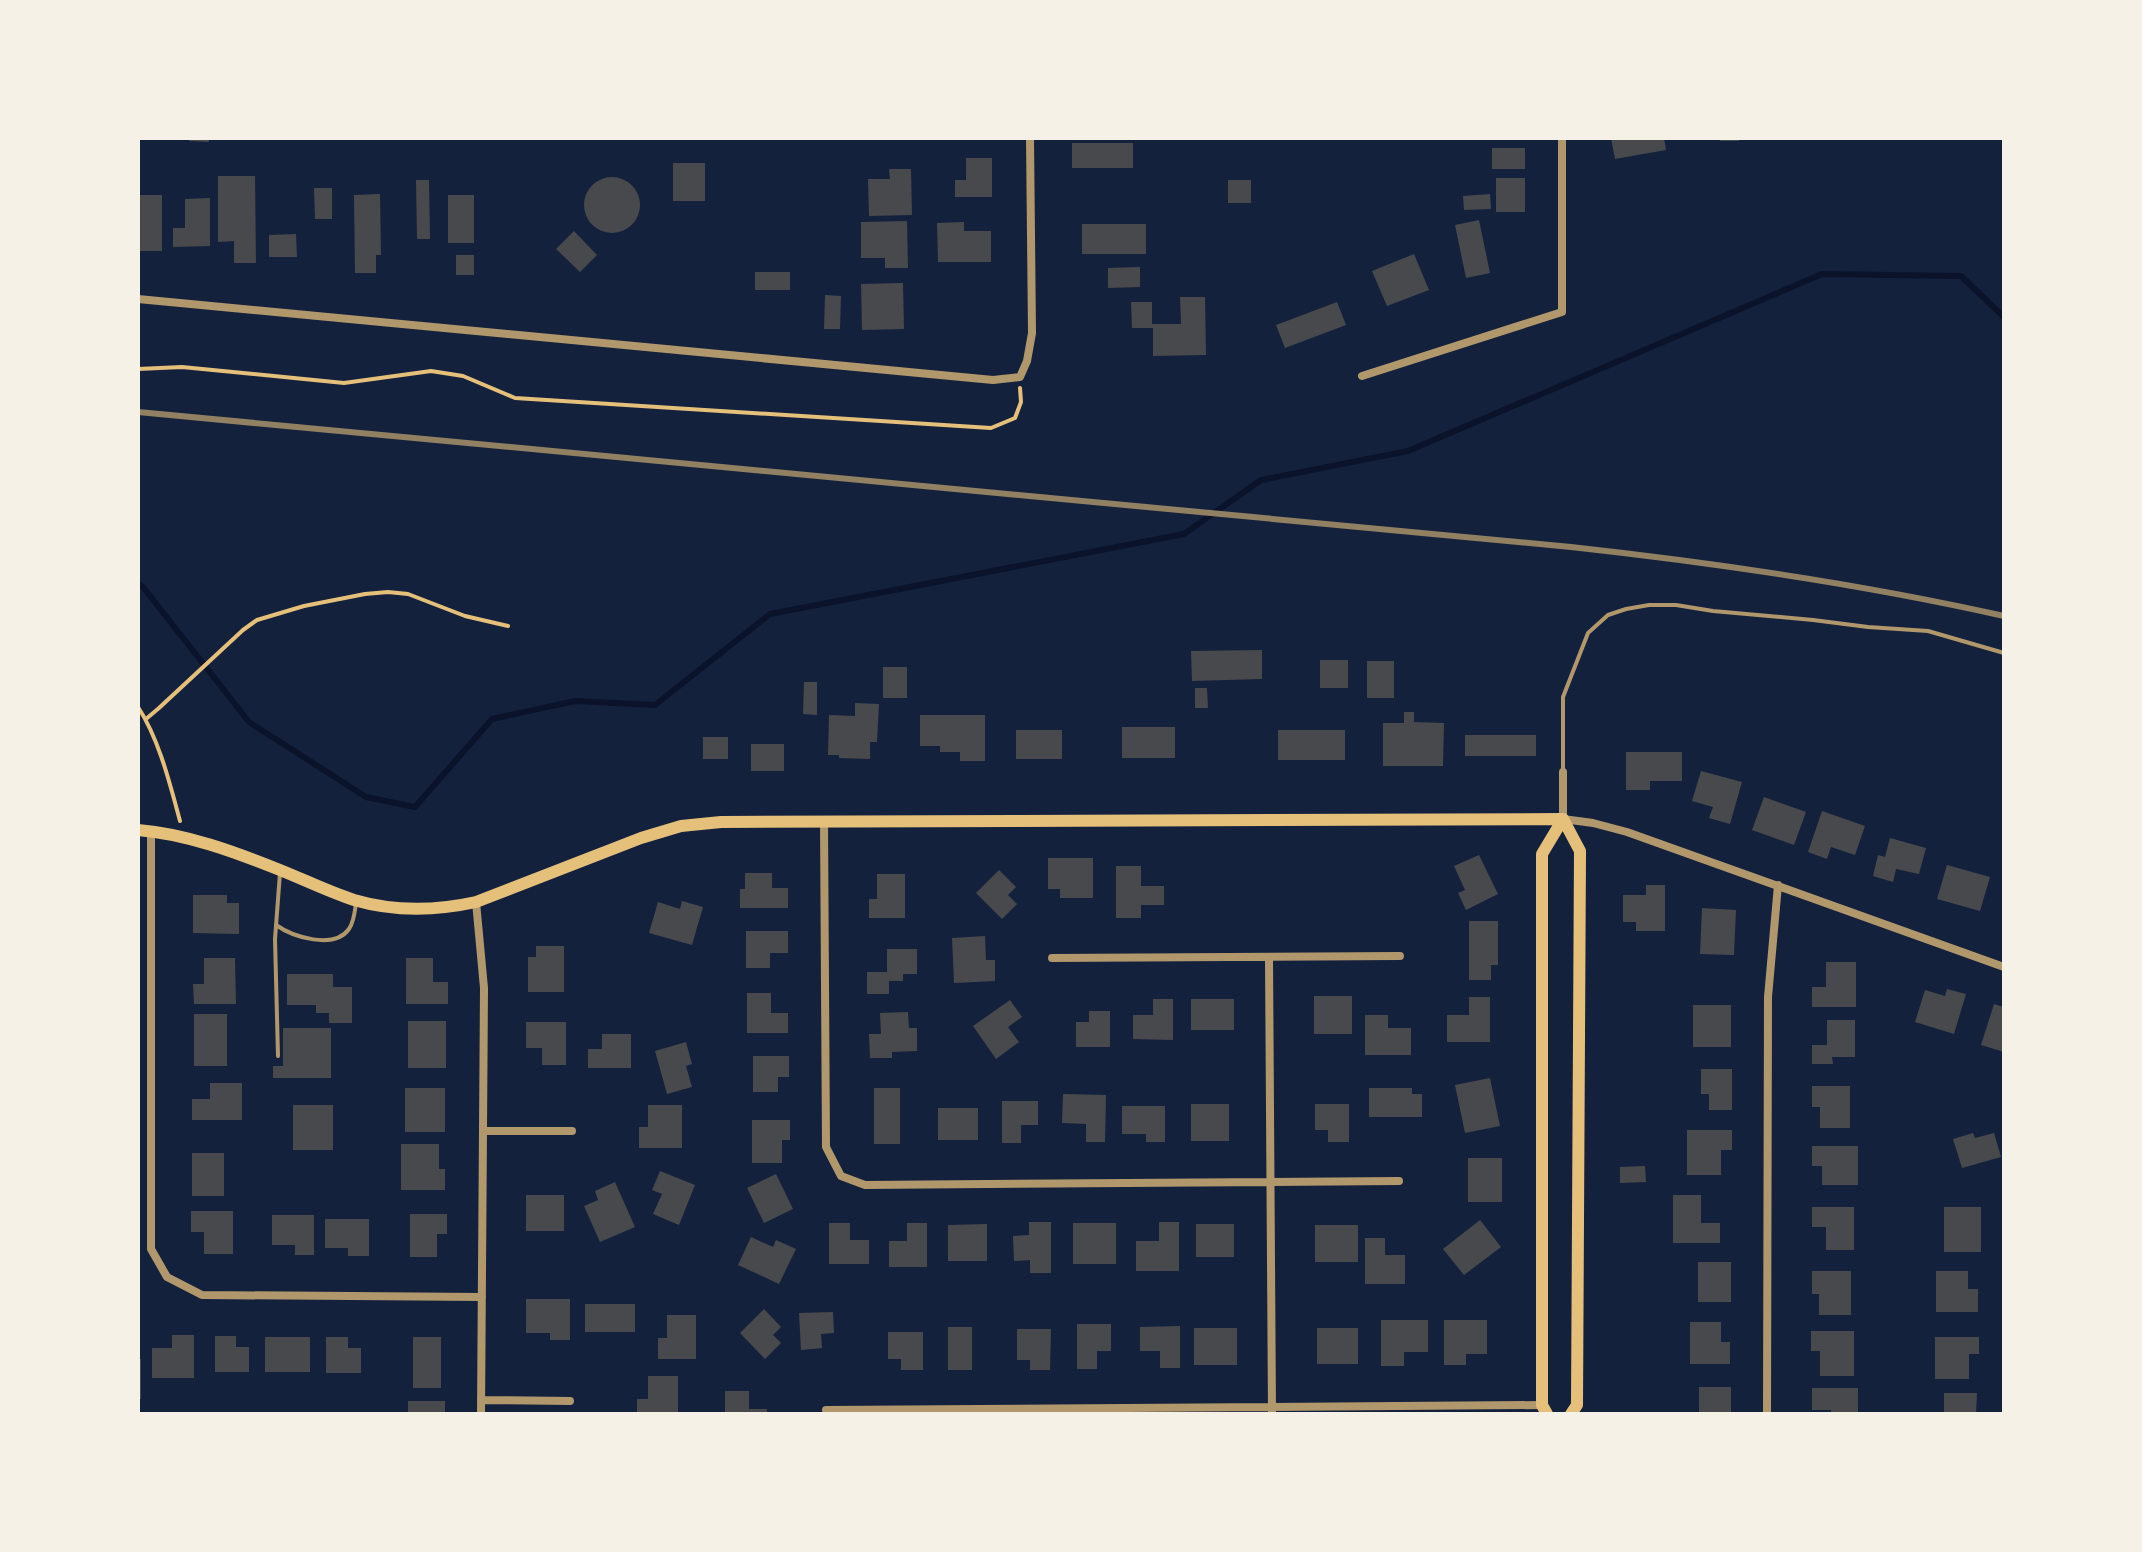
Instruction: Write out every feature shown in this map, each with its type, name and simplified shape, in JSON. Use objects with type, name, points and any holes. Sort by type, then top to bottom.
[{"type":"main road","points":[[144,831],[235,852],[357,901],[418,910],[476,902],[641,838],[681,826],[721,822],[1563,819]]},
{"type":"main road","points":[[1544,1409],[1542,854],[1563,819]]},
{"type":"main road","points":[[1563,819],[1580,851],[1577,1405],[1571,1414]]},
{"type":"street","points":[[138,299],[993,380],[1020,377],[1027,361],[1032,333],[1030,138]]},
{"type":"street","points":[[1362,376],[1562,312],[1562,138]]},
{"type":"street","points":[[1563,772],[1563,819],[1627,832],[2004,967]]},
{"type":"street","points":[[824,820],[826,1147],[841,1176],[865,1185],[1399,1181]]},
{"type":"street","points":[[144,831],[151,1249],[167,1277],[202,1295],[482,1297]]},
{"type":"street","points":[[1767,1414],[1768,997],[1778,885]]},
{"type":"street","points":[[476,902],[484,988],[481,1414]]},
{"type":"street","points":[[1052,958],[1400,956]]},
{"type":"street","points":[[1269,957],[1272,1410]]},
{"type":"street","points":[[483,1131],[572,1131]]},
{"type":"street","points":[[481,1400],[570,1401]]},
{"type":"street","points":[[826,1410],[1544,1409]]},
{"type":"lane","points":[[1563,772],[1563,697],[1588,633],[1608,615],[1626,609],[1676,605],[1928,631],[2004,653]]},
{"type":"lane","points":[[278,1056],[276,925],[280,870]]},
{"type":"lane","points":[[276,925],[289,934],[307,939],[341,936],[349,929],[357,901]]},
{"type":"path","points":[[138,369],[182,367],[344,383],[431,371],[463,376],[515,398],[991,428],[1015,418],[1021,402],[1020,377]]},
{"type":"path","points":[[146,719],[223,647],[257,620],[275,614],[365,594],[388,592],[408,594],[465,616],[508,626]]},
{"type":"path","points":[[138,707],[146,719],[169,782],[185,838]]},
{"type":"building","points":[[189,138],[209,138],[209,142],[189,141]]},
{"type":"building","points":[[1611,138],[1664,138],[1666,150],[1615,159]]},
{"type":"building","points":[[1720,138],[1739,138],[1739,141],[1720,141]]},
{"type":"building","points":[[1072,143],[1133,143],[1133,168],[1072,168]]},
{"type":"building","points":[[1492,148],[1525,148],[1525,169],[1492,169]]},
{"type":"building","points":[[966,158],[992,158],[992,197],[955,197],[955,180],[966,180]]},
{"type":"building","points":[[673,163],[705,163],[705,201],[673,201]]},
{"type":"building","points":[[889,169],[911,169],[912,215],[869,216],[868,179],[890,179]]},
{"type":"building","points":[[218,176],[255,176],[256,263],[234,263],[234,241],[218,242]]},
{"type":"building","points":[[612,177],[632,185],[640,205],[632,225],[612,233],[592,225],[584,205],[592,185]]},
{"type":"building","points":[[1496,178],[1525,178],[1525,212],[1496,212]]},
{"type":"building","points":[[416,180],[429,180],[430,239],[417,239]]},
{"type":"building","points":[[1228,180],[1251,180],[1251,203],[1228,203]]},
{"type":"building","points":[[314,188],[332,188],[332,219],[315,219]]},
{"type":"building","points":[[380,194],[381,255],[376,255],[376,273],[355,273],[354,195]]},
{"type":"building","points":[[1490,194],[1491,209],[1464,210],[1463,196]]},
{"type":"building","points":[[138,195],[162,195],[162,251],[138,251]]},
{"type":"building","points":[[448,195],[474,195],[474,243],[448,243]]},
{"type":"building","points":[[210,198],[210,246],[173,247],[173,228],[185,228],[185,199]]},
{"type":"building","points":[[1479,220],[1490,273],[1466,278],[1455,225]]},
{"type":"building","points":[[907,221],[908,268],[885,268],[885,258],[861,258],[861,222]]},
{"type":"building","points":[[964,222],[964,231],[991,231],[991,262],[938,262],[937,223]]},
{"type":"building","points":[[1082,224],[1146,224],[1146,254],[1082,254]]},
{"type":"building","points":[[574,231],[597,255],[580,272],[556,249]]},
{"type":"building","points":[[296,234],[297,257],[269,257],[269,235]]},
{"type":"building","points":[[1414,254],[1429,290],[1387,306],[1372,271]]},
{"type":"building","points":[[456,255],[474,255],[474,275],[456,275]]},
{"type":"building","points":[[1140,267],[1140,287],[1108,288],[1108,268]]},
{"type":"building","points":[[755,272],[790,272],[790,290],[755,290]]},
{"type":"building","points":[[903,283],[904,329],[862,330],[861,284]]},
{"type":"building","points":[[825,295],[841,296],[840,329],[824,329]]},
{"type":"building","points":[[1180,297],[1205,297],[1206,355],[1153,356],[1153,328],[1132,328],[1131,302],[1152,302],[1152,324],[1181,324]]},
{"type":"building","points":[[1337,302],[1346,325],[1285,348],[1276,325]]},
{"type":"building","points":[[1262,650],[1262,679],[1192,681],[1191,651]]},
{"type":"building","points":[[1320,660],[1348,660],[1348,688],[1320,688]]},
{"type":"building","points":[[1367,661],[1394,661],[1394,698],[1367,698]]},
{"type":"building","points":[[883,667],[907,667],[907,698],[883,698]]},
{"type":"building","points":[[804,682],[817,682],[817,715],[803,714]]},
{"type":"building","points":[[1195,688],[1207,688],[1208,708],[1195,708]]},
{"type":"building","points":[[855,703],[879,704],[877,742],[870,742],[870,759],[828,755],[829,715],[855,716]]},
{"type":"building","points":[[1404,712],[1414,712],[1414,722],[1444,723],[1443,766],[1383,766],[1383,723],[1404,723]]},
{"type":"building","points":[[920,715],[985,715],[985,761],[960,761],[960,752],[940,752],[940,746],[920,746]]},
{"type":"building","points":[[1122,727],[1175,727],[1175,758],[1122,758]]},
{"type":"building","points":[[1016,730],[1062,730],[1062,759],[1016,759]]},
{"type":"building","points":[[1278,730],[1345,730],[1345,760],[1278,760]]},
{"type":"building","points":[[1465,735],[1536,735],[1536,756],[1465,756]]},
{"type":"building","points":[[703,737],[728,737],[728,759],[703,759]]},
{"type":"building","points":[[751,744],[784,744],[784,771],[751,771]]},
{"type":"building","points":[[1626,752],[1682,752],[1682,781],[1650,781],[1650,790],[1626,790]]},
{"type":"building","points":[[1701,771],[1742,782],[1730,824],[1709,818],[1713,807],[1692,801]]},
{"type":"building","points":[[1764,797],[1806,812],[1794,845],[1752,830]]},
{"type":"building","points":[[1822,811],[1865,826],[1855,855],[1831,847],[1827,859],[1808,852]]},
{"type":"building","points":[[1890,838],[1926,848],[1919,874],[1896,869],[1893,882],[1873,876],[1878,855],[1885,857]]},
{"type":"building","points":[[1479,855],[1498,894],[1466,910],[1458,893],[1465,890],[1454,866]]},
{"type":"building","points":[[1048,858],[1093,858],[1093,898],[1060,898],[1060,889],[1048,889]]},
{"type":"building","points":[[1947,865],[1990,877],[1980,911],[1937,899]]},
{"type":"building","points":[[1116,866],[1141,866],[1141,886],[1164,886],[1164,905],[1141,905],[1141,918],[1116,918]]},
{"type":"building","points":[[999,870],[1016,887],[1008,895],[1017,904],[1002,919],[976,893]]},
{"type":"building","points":[[745,873],[772,873],[772,888],[788,888],[788,908],[740,908],[740,889],[745,889]]},
{"type":"building","points":[[877,874],[905,874],[905,918],[869,918],[869,899],[877,899]]},
{"type":"building","points":[[1646,885],[1665,885],[1665,931],[1636,931],[1636,922],[1623,922],[1623,895],[1646,895]]},
{"type":"building","points":[[193,895],[227,895],[227,903],[239,903],[239,934],[193,933]]},
{"type":"building","points":[[682,901],[703,907],[692,945],[649,933],[658,902],[680,909]]},
{"type":"building","points":[[1702,908],[1736,910],[1734,955],[1700,954]]},
{"type":"building","points":[[1469,921],[1498,921],[1498,965],[1491,965],[1491,980],[1469,980]]},
{"type":"building","points":[[746,931],[788,931],[788,953],[770,953],[770,968],[746,968]]},
{"type":"building","points":[[985,936],[986,960],[995,960],[995,981],[954,983],[952,938]]},
{"type":"building","points":[[536,946],[564,946],[564,992],[528,992],[528,957],[536,957]]},
{"type":"building","points":[[887,949],[917,949],[917,974],[903,974],[903,981],[889,981],[889,994],[867,994],[867,972],[887,972]]},
{"type":"building","points":[[204,958],[235,958],[236,1004],[194,1004],[193,984],[204,984]]},
{"type":"building","points":[[406,958],[433,958],[433,982],[448,982],[448,1004],[406,1004]]},
{"type":"building","points":[[1826,962],[1856,962],[1856,1007],[1812,1007],[1812,987],[1826,987]]},
{"type":"building","points":[[287,974],[333,974],[333,987],[352,987],[352,1023],[329,1023],[329,1013],[316,1013],[316,1005],[287,1005]]},
{"type":"building","points":[[1947,989],[1966,994],[1954,1034],[1915,1022],[1925,990],[1945,996]]},
{"type":"building","points":[[747,993],[771,993],[771,1013],[788,1013],[788,1033],[747,1033]]},
{"type":"building","points":[[1314,996],[1352,996],[1352,1034],[1314,1034]]},
{"type":"building","points":[[1469,997],[1490,997],[1490,1042],[1447,1042],[1447,1015],[1469,1015]]},
{"type":"building","points":[[1153,999],[1173,999],[1173,1040],[1133,1039],[1133,1015],[1153,1015]]},
{"type":"building","points":[[1191,999],[1234,999],[1234,1030],[1191,1030]]},
{"type":"building","points":[[1010,1000],[1022,1017],[1008,1027],[1019,1042],[996,1059],[973,1026]]},
{"type":"building","points":[[1994,1004],[2004,1007],[2004,1052],[1981,1045]]},
{"type":"building","points":[[1693,1005],[1731,1005],[1731,1047],[1693,1047]]},
{"type":"building","points":[[1089,1011],[1110,1011],[1110,1047],[1076,1047],[1076,1022],[1089,1022]]},
{"type":"building","points":[[908,1012],[909,1028],[917,1028],[917,1051],[892,1052],[892,1058],[870,1058],[869,1034],[881,1034],[880,1013]]},
{"type":"building","points":[[194,1014],[227,1014],[227,1066],[194,1066]]},
{"type":"building","points":[[1365,1015],[1388,1015],[1388,1028],[1411,1028],[1411,1055],[1365,1055]]},
{"type":"building","points":[[1827,1020],[1855,1020],[1855,1057],[1832,1057],[1833,1064],[1812,1064],[1812,1045],[1827,1045]]},
{"type":"building","points":[[408,1021],[446,1021],[446,1068],[408,1068]]},
{"type":"building","points":[[526,1022],[566,1022],[566,1065],[542,1065],[542,1048],[526,1048]]},
{"type":"building","points":[[283,1028],[331,1028],[331,1078],[273,1078],[273,1066],[283,1066]]},
{"type":"building","points":[[602,1034],[631,1034],[631,1068],[588,1068],[588,1049],[602,1049]]},
{"type":"building","points":[[686,1042],[692,1064],[686,1066],[692,1087],[667,1094],[655,1051]]},
{"type":"building","points":[[753,1056],[789,1056],[789,1077],[778,1077],[778,1092],[753,1092]]},
{"type":"building","points":[[1701,1069],[1732,1069],[1732,1110],[1709,1110],[1709,1094],[1701,1094]]},
{"type":"building","points":[[1490,1078],[1500,1126],[1465,1133],[1455,1085]]},
{"type":"building","points":[[210,1083],[242,1083],[242,1120],[192,1120],[192,1099],[210,1099]]},
{"type":"building","points":[[1812,1086],[1850,1086],[1850,1128],[1820,1128],[1820,1107],[1812,1107]]},
{"type":"building","points":[[405,1088],[445,1088],[445,1132],[405,1132]]},
{"type":"building","points":[[874,1088],[900,1088],[900,1144],[874,1144]]},
{"type":"building","points":[[1369,1088],[1412,1088],[1412,1094],[1422,1094],[1422,1117],[1369,1117]]},
{"type":"building","points":[[1063,1094],[1106,1095],[1105,1142],[1086,1142],[1086,1124],[1062,1123]]},
{"type":"building","points":[[1002,1101],[1038,1101],[1038,1125],[1021,1125],[1021,1143],[1002,1143]]},
{"type":"building","points":[[1191,1104],[1229,1104],[1229,1141],[1191,1141]]},
{"type":"building","points":[[1315,1104],[1349,1104],[1349,1142],[1328,1142],[1328,1130],[1315,1130]]},
{"type":"building","points":[[293,1105],[333,1105],[333,1150],[293,1150]]},
{"type":"building","points":[[648,1105],[682,1105],[682,1148],[639,1148],[639,1127],[648,1127]]},
{"type":"building","points":[[1122,1106],[1165,1106],[1165,1142],[1146,1142],[1146,1134],[1122,1134]]},
{"type":"building","points":[[938,1108],[978,1108],[978,1140],[938,1140]]},
{"type":"building","points":[[752,1120],[790,1120],[790,1140],[782,1140],[782,1163],[752,1163]]},
{"type":"building","points":[[1687,1130],[1732,1130],[1732,1150],[1721,1150],[1721,1175],[1687,1175]]},
{"type":"building","points":[[1973,1133],[1975,1138],[1994,1133],[2001,1157],[1962,1168],[1953,1139]]},
{"type":"building","points":[[401,1144],[439,1144],[439,1169],[445,1169],[445,1190],[401,1190]]},
{"type":"building","points":[[1812,1146],[1858,1146],[1858,1185],[1822,1185],[1822,1166],[1812,1166]]},
{"type":"building","points":[[192,1153],[224,1153],[224,1196],[192,1196]]},
{"type":"building","points":[[1468,1158],[1502,1158],[1502,1202],[1468,1202]]},
{"type":"building","points":[[1645,1166],[1646,1182],[1620,1183],[1620,1167]]},
{"type":"building","points":[[660,1171],[695,1185],[679,1225],[653,1214],[662,1194],[652,1190]]},
{"type":"building","points":[[776,1174],[793,1209],[764,1223],[747,1188]]},
{"type":"building","points":[[615,1182],[635,1227],[600,1242],[584,1206],[598,1200],[595,1191]]},
{"type":"building","points":[[526,1195],[564,1195],[564,1231],[526,1231]]},
{"type":"building","points":[[1673,1195],[1701,1195],[1701,1223],[1720,1223],[1720,1243],[1673,1243]]},
{"type":"building","points":[[1812,1207],[1854,1207],[1854,1250],[1826,1250],[1826,1227],[1812,1227]]},
{"type":"building","points":[[1944,1207],[1981,1207],[1981,1252],[1944,1252]]},
{"type":"building","points":[[191,1211],[233,1211],[233,1254],[204,1254],[204,1232],[191,1232]]},
{"type":"building","points":[[410,1214],[447,1214],[447,1234],[437,1234],[437,1257],[410,1257]]},
{"type":"building","points":[[272,1215],[314,1215],[314,1255],[295,1255],[295,1245],[272,1245]]},
{"type":"building","points":[[325,1219],[369,1219],[369,1256],[348,1256],[348,1248],[325,1248]]},
{"type":"building","points":[[1480,1220],[1501,1247],[1464,1275],[1443,1249]]},
{"type":"building","points":[[1029,1222],[1051,1222],[1051,1273],[1030,1273],[1030,1260],[1014,1261],[1013,1236],[1029,1235]]},
{"type":"building","points":[[1159,1222],[1179,1222],[1179,1271],[1136,1271],[1136,1241],[1159,1241]]},
{"type":"building","points":[[829,1223],[850,1223],[850,1240],[869,1240],[869,1264],[829,1264]]},
{"type":"building","points":[[907,1223],[927,1223],[927,1267],[889,1267],[889,1241],[907,1241]]},
{"type":"building","points":[[1073,1223],[1116,1223],[1116,1264],[1073,1264]]},
{"type":"building","points":[[987,1224],[987,1261],[948,1261],[948,1225]]},
{"type":"building","points":[[1196,1224],[1234,1224],[1234,1257],[1196,1257]]},
{"type":"building","points":[[1315,1225],[1358,1225],[1358,1262],[1315,1262]]},
{"type":"building","points":[[751,1237],[773,1247],[776,1240],[796,1249],[779,1284],[738,1265]]},
{"type":"building","points":[[1365,1238],[1385,1238],[1385,1255],[1405,1255],[1405,1284],[1365,1284]]},
{"type":"building","points":[[1698,1262],[1731,1262],[1731,1302],[1698,1302]]},
{"type":"building","points":[[1812,1271],[1851,1271],[1851,1315],[1819,1315],[1819,1294],[1812,1294]]},
{"type":"building","points":[[1936,1271],[1968,1271],[1968,1289],[1978,1289],[1978,1312],[1936,1312]]},
{"type":"building","points":[[526,1299],[570,1299],[570,1340],[550,1340],[550,1333],[526,1333]]},
{"type":"building","points":[[585,1304],[635,1304],[635,1332],[585,1332]]},
{"type":"building","points":[[764,1309],[781,1327],[773,1335],[781,1343],[765,1359],[740,1333]]},
{"type":"building","points":[[833,1312],[834,1333],[821,1334],[822,1348],[801,1350],[799,1313]]},
{"type":"building","points":[[667,1315],[696,1315],[696,1359],[658,1359],[658,1338],[667,1338]]},
{"type":"building","points":[[1381,1320],[1428,1320],[1428,1352],[1404,1352],[1404,1366],[1381,1366]]},
{"type":"building","points":[[1444,1320],[1487,1320],[1487,1354],[1466,1354],[1466,1365],[1444,1365]]},
{"type":"building","points":[[1690,1322],[1721,1322],[1721,1342],[1730,1342],[1730,1364],[1690,1364]]},
{"type":"building","points":[[1077,1324],[1111,1324],[1111,1351],[1097,1351],[1097,1369],[1077,1369]]},
{"type":"building","points":[[1180,1326],[1180,1368],[1160,1368],[1160,1351],[1140,1351],[1140,1327]]},
{"type":"building","points":[[948,1327],[972,1327],[972,1370],[948,1370]]},
{"type":"building","points":[[1194,1328],[1237,1328],[1237,1365],[1194,1365]]},
{"type":"building","points":[[1317,1328],[1358,1328],[1358,1364],[1317,1364]]},
{"type":"building","points":[[1017,1329],[1051,1329],[1050,1370],[1030,1370],[1030,1360],[1017,1360]]},
{"type":"building","points":[[1811,1331],[1854,1331],[1854,1376],[1820,1376],[1820,1351],[1811,1351]]},
{"type":"building","points":[[888,1332],[923,1332],[923,1370],[901,1370],[901,1359],[888,1359]]},
{"type":"building","points":[[172,1335],[194,1335],[194,1378],[152,1378],[152,1348],[172,1348]]},
{"type":"building","points":[[215,1336],[236,1336],[236,1347],[249,1347],[249,1372],[215,1372]]},
{"type":"building","points":[[265,1337],[310,1337],[310,1372],[265,1372]]},
{"type":"building","points":[[326,1337],[348,1337],[348,1348],[361,1348],[361,1373],[326,1373]]},
{"type":"building","points":[[413,1337],[441,1337],[441,1388],[413,1388]]},
{"type":"building","points":[[1935,1337],[1979,1337],[1979,1354],[1969,1354],[1969,1379],[1935,1379]]},
{"type":"building","points":[[138,1359],[141,1359],[141,1399],[138,1399]]},
{"type":"building","points":[[648,1376],[678,1376],[678,1414],[637,1414],[637,1399],[648,1399]]},
{"type":"building","points":[[1699,1387],[1731,1387],[1731,1414],[1699,1412]]},
{"type":"building","points":[[1812,1388],[1858,1388],[1858,1414],[1812,1410]]},
{"type":"building","points":[[725,1391],[749,1391],[749,1409],[767,1409],[767,1414],[725,1414]]},
{"type":"building","points":[[1944,1393],[1977,1393],[1976,1414],[1944,1414]]},
{"type":"building","points":[[408,1401],[445,1401],[445,1414],[408,1414]]},
{"type":"waterway","points":[[138,583],[249,722],[366,797],[415,807],[492,719],[575,701],[655,705],[770,614],[1184,534],[1261,480],[1408,451],[1822,274],[1961,276],[2004,317]]},
{"type":"railway","points":[[138,412],[1571,547],[1789,576],[2004,616]]}]
